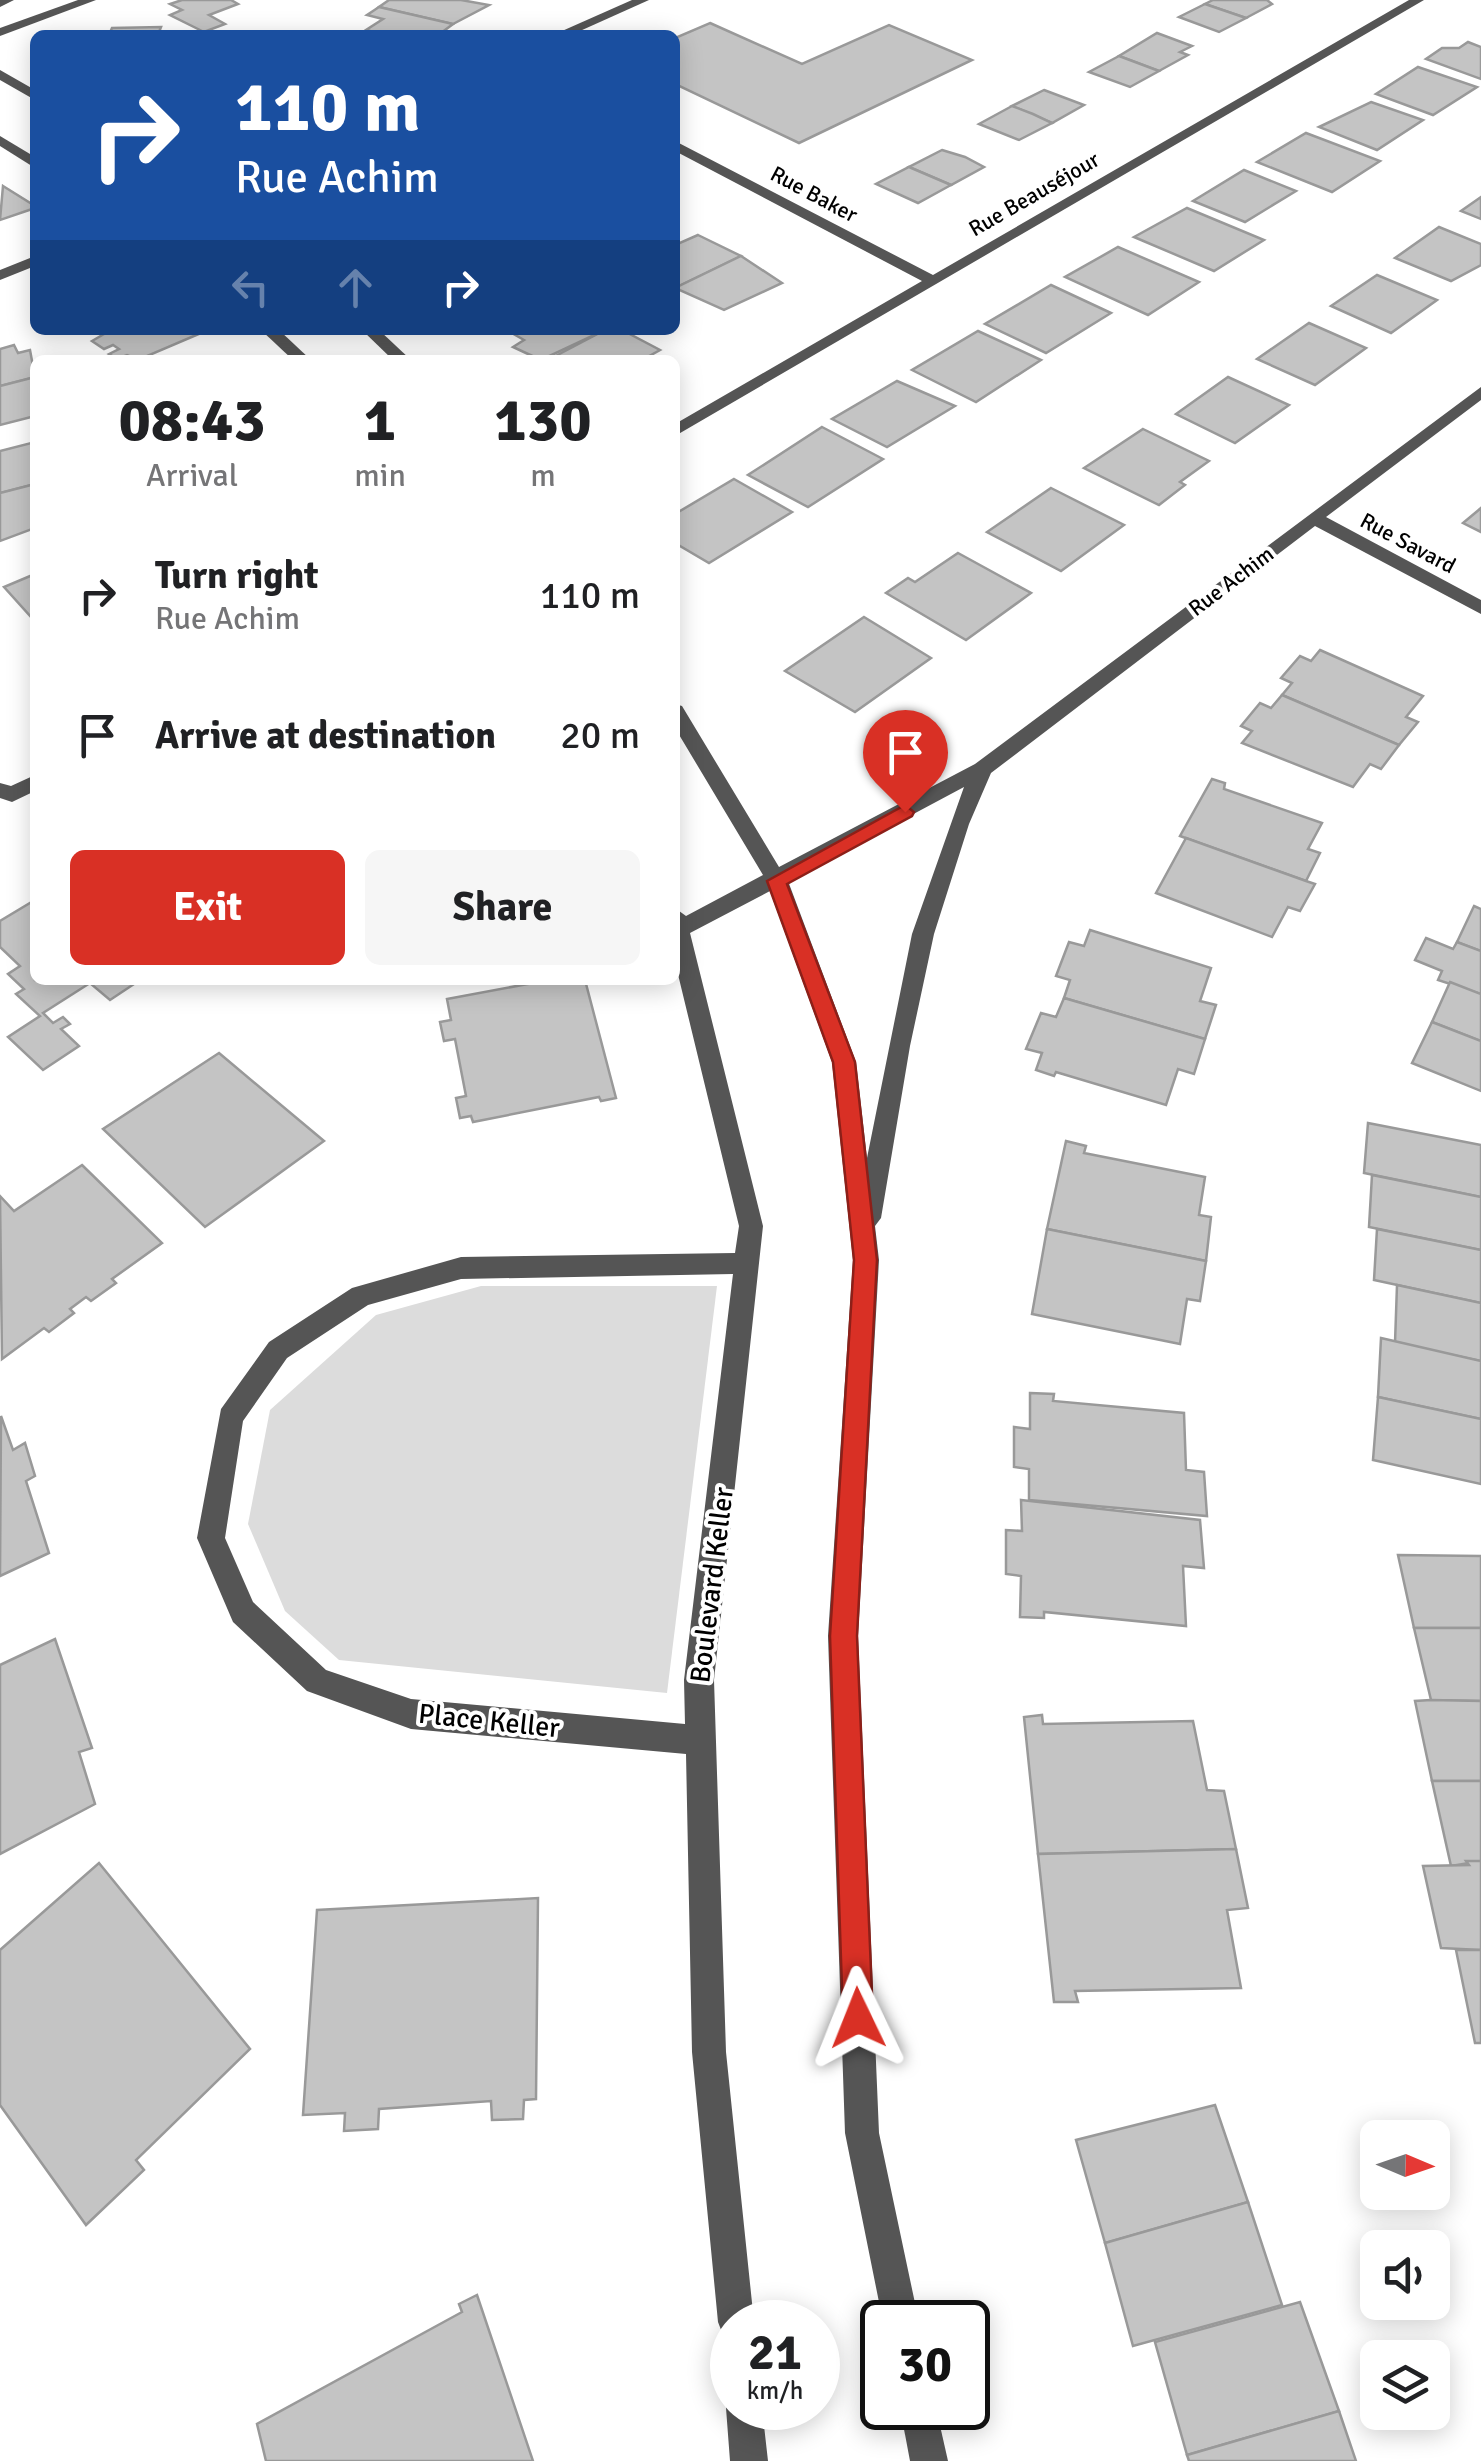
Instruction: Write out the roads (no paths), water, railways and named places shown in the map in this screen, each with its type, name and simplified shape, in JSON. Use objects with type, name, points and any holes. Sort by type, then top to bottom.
[{"type":"street","points":[[0,3],[8,0]]},
{"type":"street","points":[[0,32],[90,0]]},
{"type":"street","points":[[572,30],[643,0]]},
{"type":"street","name":"Rue Beauséjour","points":[[680,428],[1418,0]]},
{"type":"street","points":[[0,74],[30,93]]},
{"type":"street","points":[[0,140],[30,161]]},
{"type":"street","name":"Rue Baker","points":[[680,147],[933,282]]},
{"type":"street","points":[[0,275],[30,263]]},
{"type":"street","points":[[274,335],[296,355]]},
{"type":"street","points":[[376,335],[398,355]]},
{"type":"street","name":"Rue Achim","points":[[680,921],[776,881],[982,770],[1481,392]]},
{"type":"street","name":"Rue Savard","points":[[1314,518],[1481,608]]},
{"type":"street","points":[[680,719],[776,881],[844,1062],[864,1250],[844,1636],[862,2133],[896,2300]]},
{"type":"street","name":"Rue Achim","points":[[864,1250],[910,968],[961,813],[982,770]]},
{"type":"street","points":[[6,792],[30,784]]},
{"type":"street","name":"Boulevard Keller","points":[[680,930],[751,1226],[699,1680],[709,2052],[734,2300]]},
{"type":"street","name":"Place Keller","points":[[702,1741],[411,1714],[317,1681],[243,1612],[210,1538],[230,1418],[278,1350],[361,1296],[461,1268],[747,1264]]},
{"type":"street","points":[[746,2430],[749,2461]]},
{"type":"street","points":[[923,2430],[929,2461]]}]
